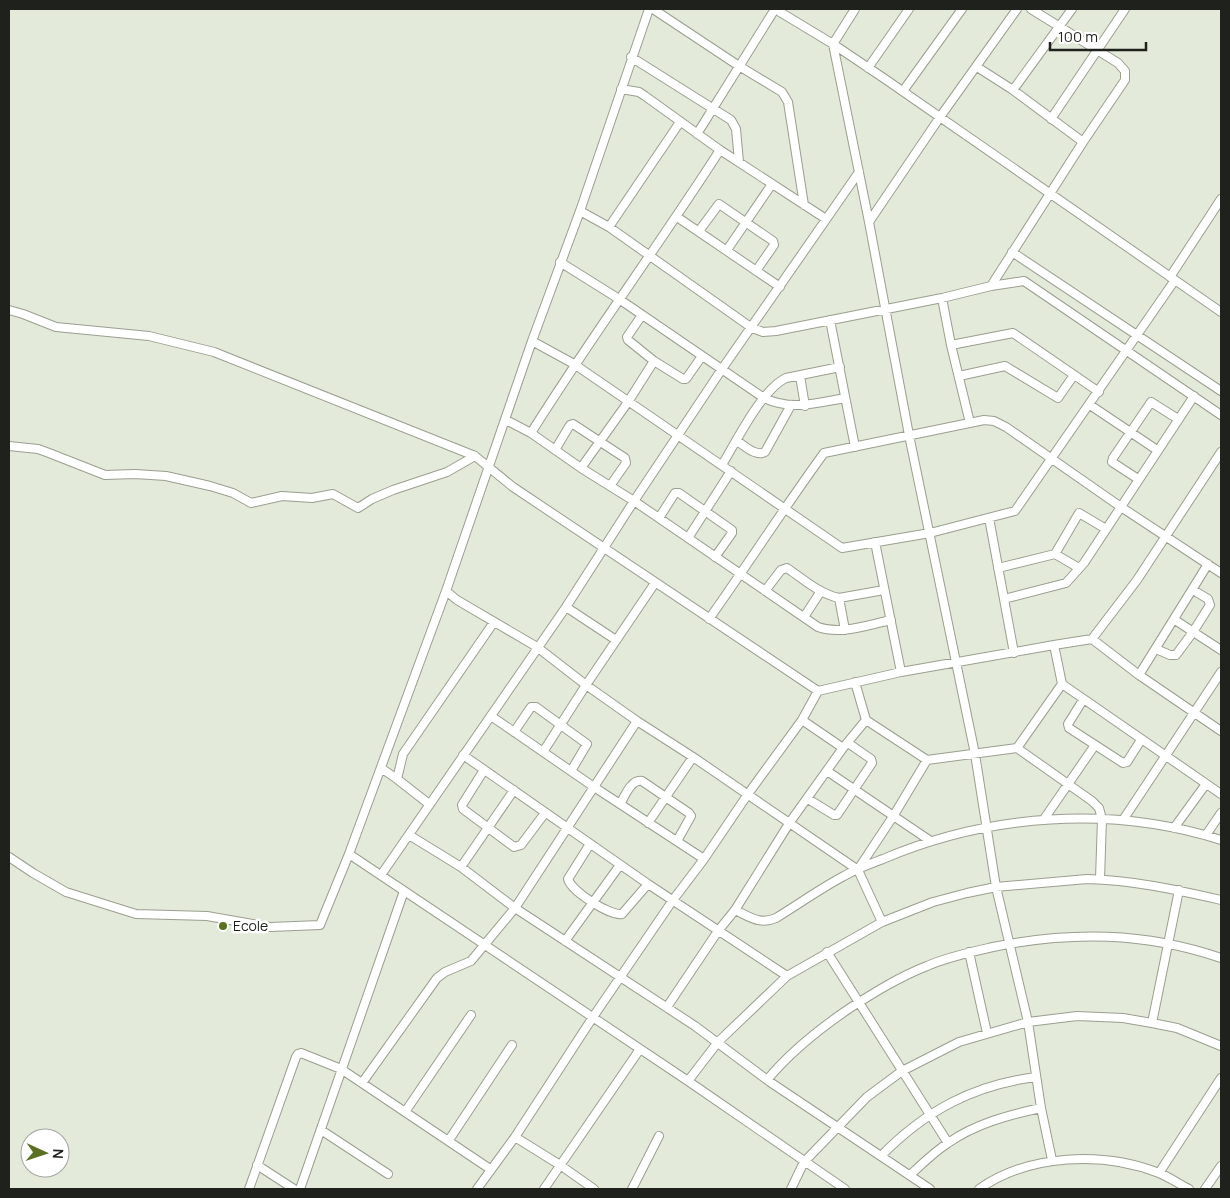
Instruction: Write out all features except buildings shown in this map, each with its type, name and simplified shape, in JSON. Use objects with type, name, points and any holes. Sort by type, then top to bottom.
[{"type":"street","points":[[9,857],[66,892],[136,914],[207,916],[270,927],[320,924],[349,854],[446,591],[532,341],[580,211],[631,57],[651,9],[786,96],[804,206]]},
{"type":"street","points":[[697,134],[775,9],[833,44],[903,91],[1221,312]]},
{"type":"street","points":[[855,9],[833,44],[869,222],[884,309],[975,754],[996,887],[1028,1022],[1041,1108],[1052,1160]]},
{"type":"street","points":[[868,68],[909,9]]},
{"type":"street","points":[[903,91],[962,9]]},
{"type":"street","points":[[869,222],[1017,9]]},
{"type":"street","points":[[991,286],[1126,76],[1125,71],[1118,63],[1032,9]]},
{"type":"street","points":[[1013,90],[1072,9]]},
{"type":"street","points":[[1051,119],[1096,49],[1125,9]]},
{"type":"street","points":[[631,57],[714,109],[735,125],[739,162]]},
{"type":"street","points":[[977,67],[1013,90],[1083,142]]},
{"type":"street","points":[[621,89],[638,92],[645,96],[720,150],[826,219]]},
{"type":"street","points":[[609,228],[680,122]]},
{"type":"street","points":[[531,433],[574,364],[677,217],[720,150]]},
{"type":"street","points":[[381,875],[462,755],[566,607],[722,369],[859,172]]},
{"type":"street","points":[[727,250],[772,184]]},
{"type":"street","points":[[532,341],[574,364],[842,548],[930,533],[1015,512],[1138,335],[1221,199]]},
{"type":"street","points":[[699,231],[719,204],[746,222],[774,243],[756,270]]},
{"type":"street","points":[[580,211],[609,228],[752,328],[763,332],[1024,281],[1221,415]]},
{"type":"street","points":[[677,217],[780,287]]},
{"type":"street","points":[[1012,252],[1221,391]]},
{"type":"street","points":[[560,262],[619,299],[764,398],[777,404],[805,406],[846,398]]},
{"type":"street","points":[[942,298],[970,423]]},
{"type":"street","points":[[9,310],[56,326],[149,336],[214,352],[475,456],[513,487],[818,691],[902,672],[1092,639],[1136,580],[1221,452]]},
{"type":"street","points":[[642,315],[627,337],[628,340],[654,361],[686,379],[702,356]]},
{"type":"street","points":[[830,320],[856,446]]},
{"type":"street","points":[[952,345],[1013,334],[1099,392]]},
{"type":"street","points":[[581,468],[628,402],[654,361]]},
{"type":"street","points":[[959,376],[1005,366],[1058,398],[1074,375]]},
{"type":"street","points":[[722,465],[764,398],[778,382],[786,378],[840,367]]},
{"type":"street","points":[[800,376],[805,406]]},
{"type":"street","points":[[1004,598],[1060,586],[1066,583],[1079,568],[1106,529],[1194,396]]},
{"type":"street","points":[[1138,479],[1112,461],[1130,432],[1150,402],[1178,418]]},
{"type":"street","points":[[736,441],[762,454],[765,452],[791,405]]},
{"type":"street","points":[[1090,405],[1157,450]]},
{"type":"street","points":[[506,420],[531,433],[581,468],[634,501],[818,626],[826,629],[845,630],[891,620]]},
{"type":"street","points":[[709,619],[784,508],[824,453],[984,420],[1000,424],[1221,573]]},
{"type":"street","points":[[555,450],[570,425],[576,425],[625,458],[626,460],[610,486]]},
{"type":"street","points":[[9,446],[48,452],[105,475],[166,476],[210,486],[234,493],[252,503],[282,496],[312,498],[333,494],[358,508],[386,493],[447,472],[475,456]]},
{"type":"street","points":[[688,538],[731,471]]},
{"type":"street","points":[[659,518],[675,493],[704,511],[732,531],[715,557]]},
{"type":"street","points":[[1055,554],[1079,514],[1106,529]]},
{"type":"street","points":[[989,518],[1014,653]]},
{"type":"street","points":[[875,542],[902,672]]},
{"type":"street","points":[[998,568],[1055,554],[1079,568]]},
{"type":"street","points":[[1140,675],[1208,564]]},
{"type":"street","points":[[765,591],[781,570],[787,568],[821,591],[839,598],[884,590]]},
{"type":"street","points":[[543,752],[655,583]]},
{"type":"street","points":[[1156,649],[1170,655],[1176,655],[1193,632],[1210,603],[1208,598],[1193,590]]},
{"type":"street","points":[[446,591],[457,600],[537,647],[637,721],[790,822],[858,870],[882,922]]},
{"type":"street","points":[[804,617],[821,591]]},
{"type":"street","points":[[839,598],[845,630]]},
{"type":"street","points":[[566,607],[616,640]]},
{"type":"street","points":[[1175,620],[1221,650]]},
{"type":"street","points":[[397,779],[404,754],[494,622]]},
{"type":"street","points":[[1092,639],[1221,731]]},
{"type":"street","points":[[1054,645],[1062,684],[1221,794]]},
{"type":"street","points":[[1123,820],[1221,672]]},
{"type":"street","points":[[855,682],[866,720],[927,760],[1017,748],[1098,806],[1102,819],[1100,879]]},
{"type":"street","points":[[1017,748],[1062,684]]},
{"type":"street","points":[[477,1189],[515,1137],[593,1017],[673,900],[802,720],[818,691]]},
{"type":"street","points":[[1083,700],[1068,726],[1095,745],[1124,764],[1142,740]]},
{"type":"street","points":[[514,732],[533,706],[536,707],[587,744],[571,771]]},
{"type":"street","points":[[491,716],[594,787],[704,859]]},
{"type":"street","points":[[802,720],[872,761],[835,816],[808,799]]},
{"type":"street","points":[[667,1007],[718,931],[736,910],[790,822],[845,745],[866,720]]},
{"type":"street","points":[[362,1083],[437,978],[445,972],[471,960],[516,908],[566,827],[637,721]]},
{"type":"street","points":[[1044,819],[1069,786],[1095,745]]},
{"type":"street","points":[[462,755],[620,865],[787,976]]},
{"type":"street","points":[[648,823],[693,757]]},
{"type":"street","points":[[858,870],[927,760]]},
{"type":"street","points":[[381,768],[429,804]]},
{"type":"street","points":[[484,770],[462,805],[465,812],[514,847],[518,847],[545,813]]},
{"type":"street","points":[[827,770],[929,840]]},
{"type":"street","points":[[620,804],[634,782],[642,781],[691,816],[677,841]]},
{"type":"street","points":[[1174,828],[1206,784]]},
{"type":"street","points":[[461,867],[514,790]]},
{"type":"street","points":[[1206,835],[1221,813]]},
{"type":"street","points":[[736,910],[758,920],[768,922],[845,875],[929,840],[986,828],[1044,819],[1123,820],[1174,828],[1221,840]]},
{"type":"street","points":[[409,834],[461,867],[516,908],[565,941],[667,1007],[718,1042],[767,1080],[930,1189]]},
{"type":"street","points":[[590,844],[568,879],[572,886],[594,903],[617,915],[622,914],[648,884]]},
{"type":"street","points":[[349,854],[688,1081],[845,1189]]},
{"type":"street","points":[[565,941],[620,865]]},
{"type":"street","points":[[688,1081],[718,1042],[787,976],[882,922],[933,902],[996,887],[1100,879],[1179,890],[1221,900]]},
{"type":"street","points":[[300,1189],[404,890]]},
{"type":"street","points":[[1152,1023],[1179,890]]},
{"type":"street","points":[[767,1080],[782,1061],[805,1041],[828,1023],[886,985],[928,965],[969,952],[1010,944],[1084,936],[1143,939],[1188,948],[1221,958]]},
{"type":"street","points":[[827,952],[948,1143]]},
{"type":"street","points":[[969,952],[987,1033]]},
{"type":"street","points":[[405,1112],[471,1014]]},
{"type":"street","points":[[791,1189],[804,1162],[867,1097],[902,1071],[959,1042],[1028,1022],[1077,1016],[1123,1018],[1177,1028],[1221,1046]]},
{"type":"street","points":[[449,1140],[512,1045]]},
{"type":"street","points":[[544,1189],[640,1049]]},
{"type":"street","points":[[249,1189],[298,1054],[312,1056],[341,1069],[490,1169]]},
{"type":"street","points":[[881,1156],[909,1130],[952,1102],[978,1090],[1008,1080],[1036,1077]]},
{"type":"street","points":[[1159,1173],[1221,1078]]},
{"type":"street","points":[[910,1175],[948,1143],[996,1119],[1041,1108]]},
{"type":"street","points":[[321,1130],[388,1174]]},
{"type":"street","points":[[632,1189],[659,1136]]},
{"type":"street","points":[[515,1137],[594,1189]]},
{"type":"street","points":[[979,1189],[986,1184],[1021,1169],[1052,1160],[1110,1160],[1159,1173],[1189,1189]]},
{"type":"street","points":[[257,1165],[294,1189]]},
{"type":"street","points":[[1205,1189],[1221,1166]]},
{"type":"place","name":"Ecole","points":[[223,926]]}]
